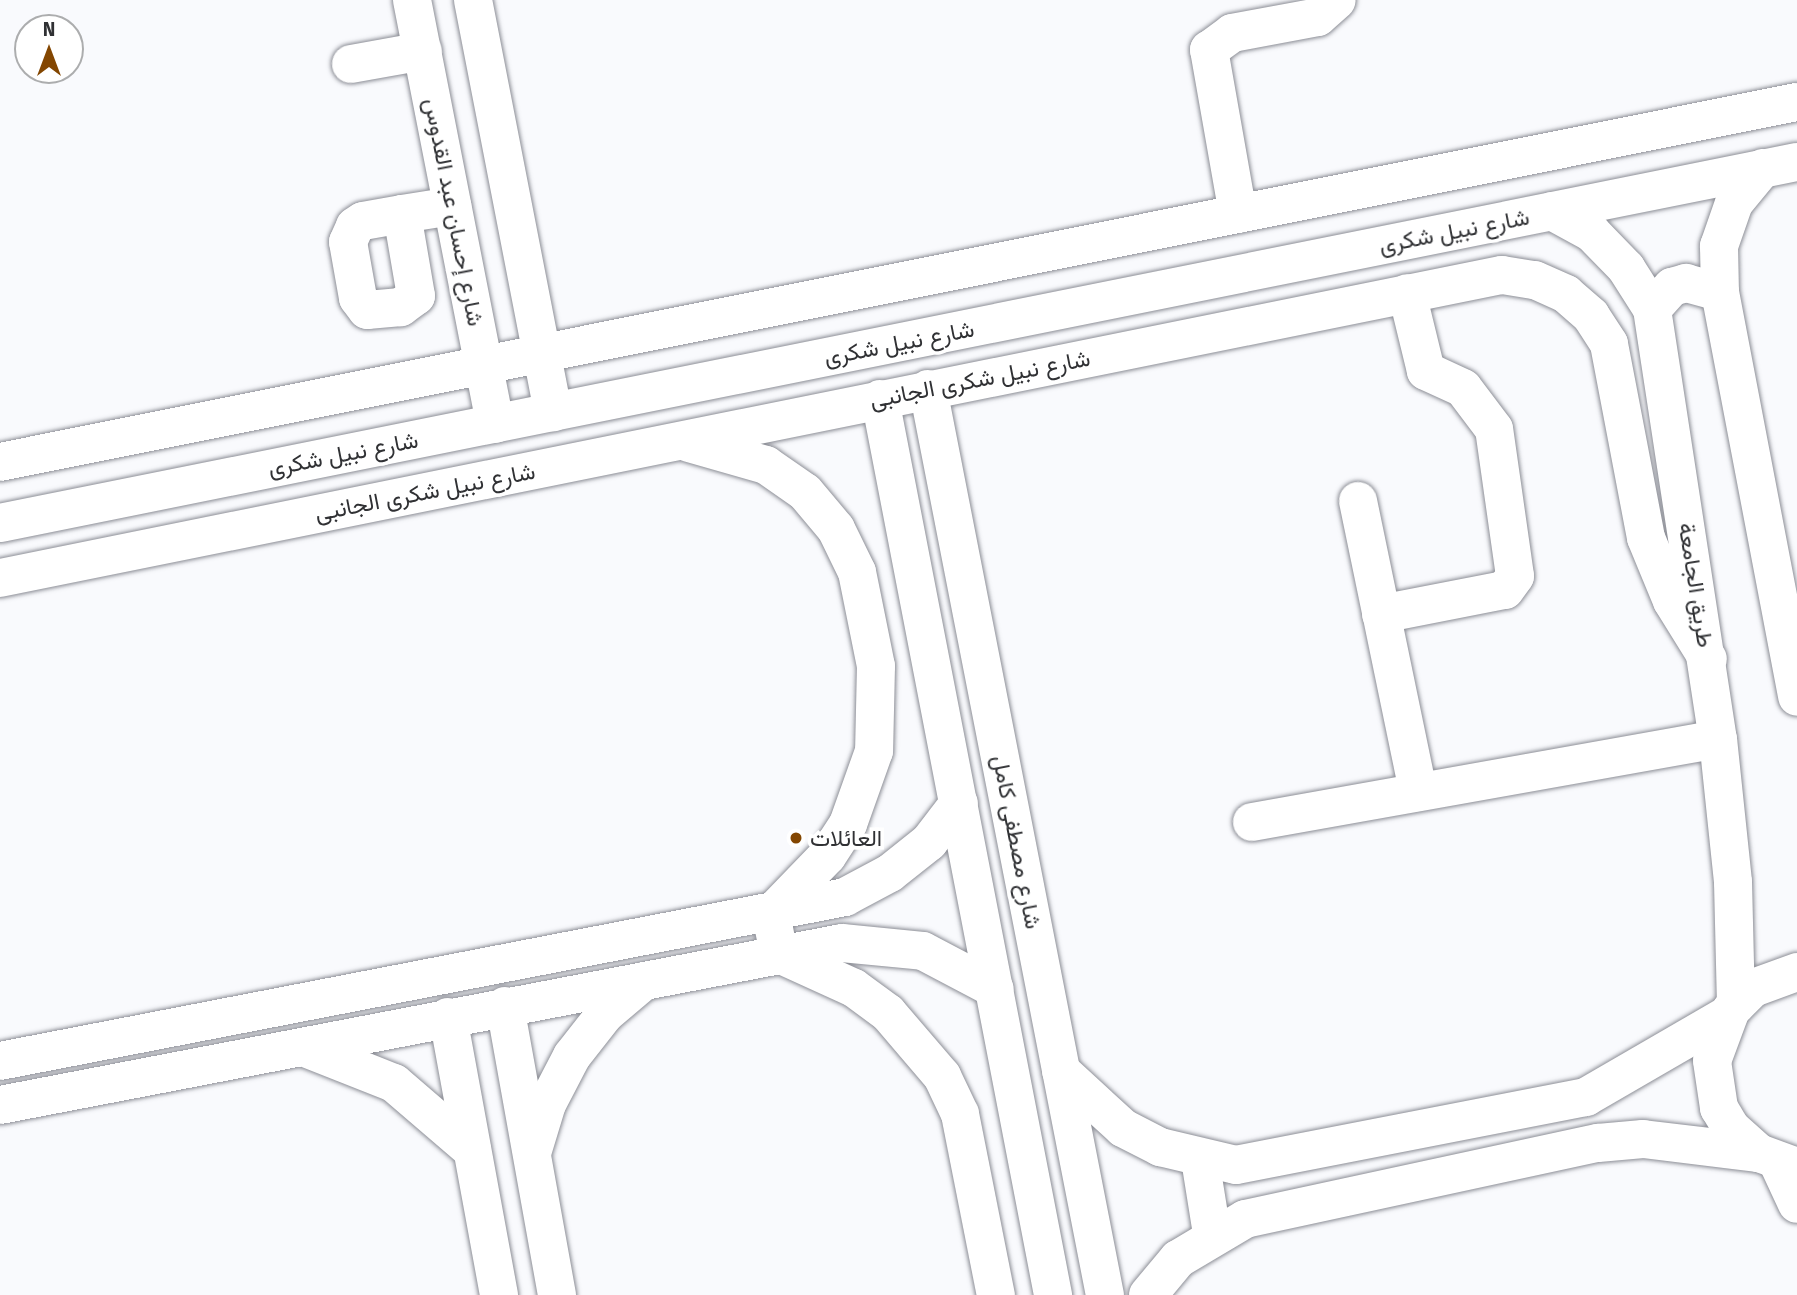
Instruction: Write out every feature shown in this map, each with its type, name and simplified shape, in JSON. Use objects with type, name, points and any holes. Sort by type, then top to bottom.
[{"type":"street","name":"شارع إحسان عبد القدوس","points":[[412,0],[495,424]]},
{"type":"street","points":[[474,0],[553,412]]},
{"type":"street","points":[[1238,214],[1209,50],[1232,33],[1318,17],[1337,0]]},
{"type":"street","points":[[351,64],[423,51]]},
{"type":"street","points":[[0,462],[1797,102]]},
{"type":"street","points":[[1780,165],[1734,203],[1719,246],[1720,292],[1797,697]]},
{"type":"street","name":"شارع نبيل شكرى","points":[[0,523],[1780,165]]},
{"type":"street","points":[[402,214],[452,206]]},
{"type":"street","name":"طريق الجامعة","points":[[1552,211],[1592,233],[1626,268],[1652,309],[1708,659],[1718,739],[1733,882],[1732,1009]]},
{"type":"street","name":"شارع نبيل شكرى الجانبى","points":[[0,578],[1502,275],[1535,279],[1591,316],[1618,376],[1646,538],[1672,601],[1708,659]]},
{"type":"street","points":[[1652,309],[1672,287],[1686,284],[1720,292]]},
{"type":"street","points":[[1381,614],[1505,590],[1515,576],[1494,429],[1463,388],[1426,371],[1407,293]]},
{"type":"street","points":[[1114,299],[1125,349]]},
{"type":"street","name":"شارع مصطفى كامل","points":[[928,389],[1105,1295]]},
{"type":"street","points":[[880,399],[1053,1295]]},
{"type":"street","points":[[673,441],[721,447],[766,465],[805,492],[835,529],[857,572],[868,618],[879,714],[864,789],[827,856],[771,914]]},
{"type":"street","points":[[1358,501],[1418,793]]},
{"type":"street","points":[[928,645],[976,636]]},
{"type":"street","points":[[1252,822],[1718,739]]},
{"type":"street","points":[[959,803],[929,842],[890,873],[845,897],[771,914],[1,1061],[5,1103],[779,954],[883,944],[923,951],[995,989]]},
{"type":"street","points":[[771,914],[779,954]]},
{"type":"street","points":[[779,954],[854,988],[888,1013],[942,1076],[960,1114],[996,1295]]},
{"type":"street","points":[[1061,1071],[1123,1128],[1200,1159],[1236,1164],[1586,1097],[1732,1009],[1754,988],[1797,972]]},
{"type":"street","points":[[532,1155],[547,1104],[572,1056],[605,1014],[646,979]]},
{"type":"street","points":[[505,1006],[557,1295]]},
{"type":"street","points":[[1732,1009],[1717,1037],[1712,1084],[1731,1128],[1778,1161],[1797,1204]]},
{"type":"street","points":[[448,1017],[499,1295]]},
{"type":"street","points":[[298,1046],[394,1083],[472,1150]]},
{"type":"street","points":[[1148,1295],[1178,1259],[1212,1234],[1245,1219],[1598,1143],[1643,1139],[1778,1161]]},
{"type":"street","points":[[1200,1159],[1212,1234]]},
{"type":"place","name":"العائلات","points":[[796,838]]}]
